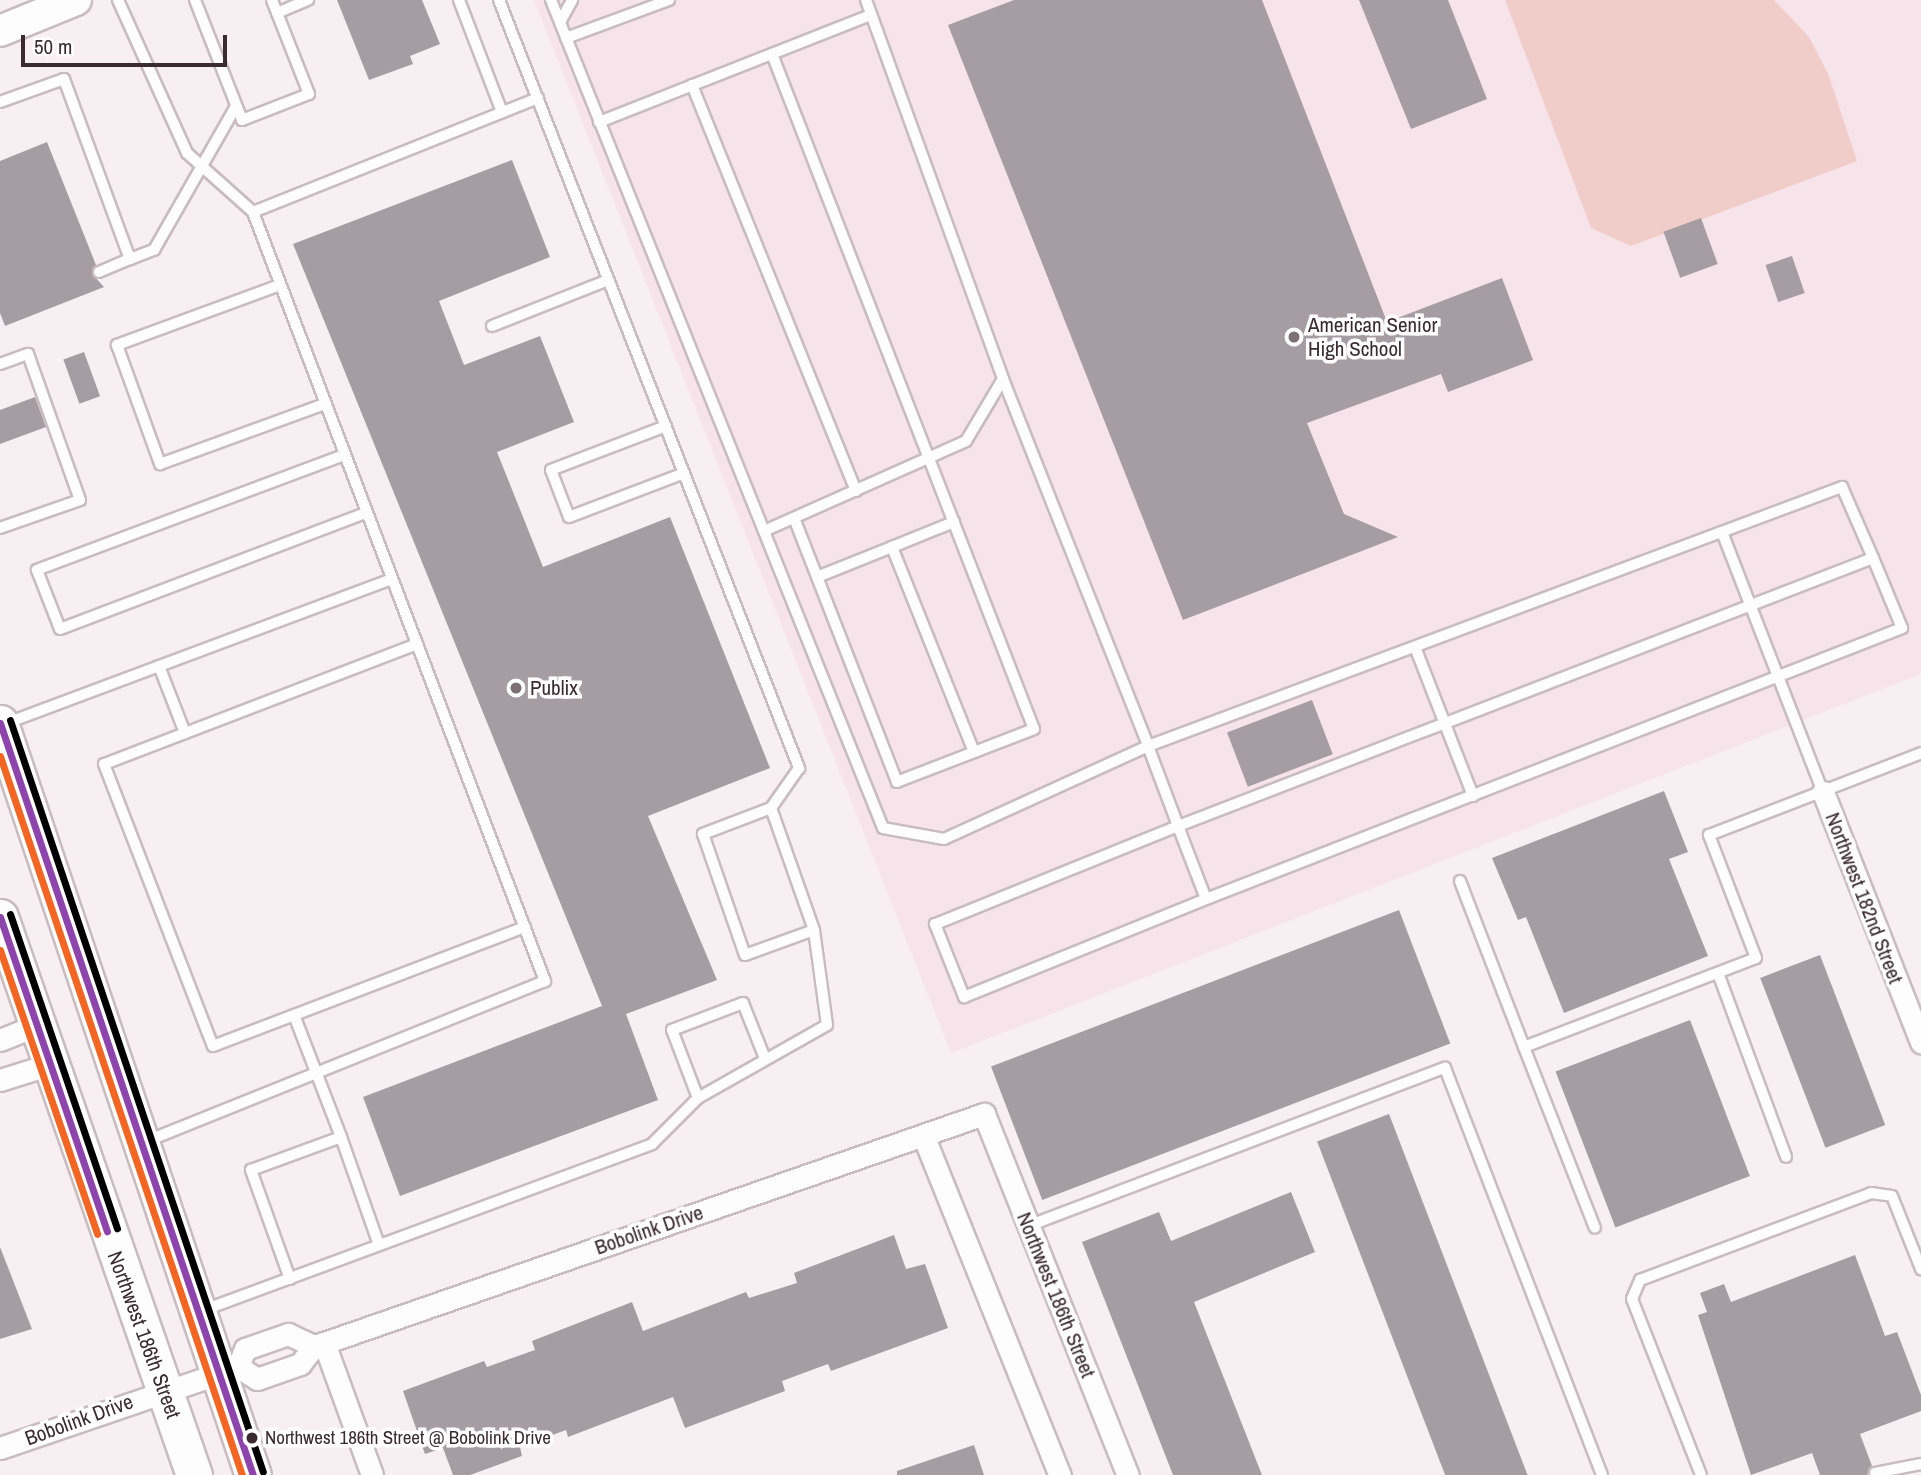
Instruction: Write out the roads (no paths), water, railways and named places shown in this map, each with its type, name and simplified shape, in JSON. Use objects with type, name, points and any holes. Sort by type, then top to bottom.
[{"type":"main road","points":[[0,31],[76,0]]},
{"type":"main road","points":[[0,725],[197,1313],[228,1371],[253,1475]]},
{"type":"main road","name":"Northwest 186th Street","points":[[3,938],[194,1475]]},
{"type":"street","name":"Northwest 182nd Street","points":[[1823,792],[1921,1042]]},
{"type":"street","points":[[0,1040],[35,1026]]},
{"type":"street","points":[[0,1080],[48,1065]]},
{"type":"street","name":"Bobolink Drive","points":[[0,1448],[164,1390],[228,1371],[257,1379],[300,1364],[319,1344],[984,1114]]},
{"type":"street","name":"Northwest 186th Street","points":[[984,1114],[1128,1475]]},
{"type":"street","points":[[923,1135],[1060,1475]]},
{"type":"street","name":"Bobolink Drive","points":[[228,1371],[245,1349],[288,1335],[319,1344]]},
{"type":"street","points":[[319,1344],[372,1475]]},
{"type":"lane","points":[[118,0],[187,153],[253,212],[545,981],[142,1143]]},
{"type":"lane","points":[[195,0],[242,120],[309,94],[272,0]]},
{"type":"lane","points":[[277,13],[308,0]]},
{"type":"lane","points":[[459,0],[502,112]]},
{"type":"lane","points":[[499,0],[799,768],[771,808],[703,834],[745,955],[814,930]]},
{"type":"lane","points":[[551,0],[883,828],[944,839],[1148,746],[1842,487],[1873,558],[1902,628],[1206,899],[964,997],[935,924],[1178,826],[1873,558]]},
{"type":"lane","points":[[560,22],[572,0]]},
{"type":"lane","points":[[566,38],[669,0]]},
{"type":"lane","points":[[866,0],[1003,379],[1206,899]]},
{"type":"lane","points":[[599,122],[872,15]]},
{"type":"lane","points":[[772,54],[1034,729],[897,782],[794,517]]},
{"type":"lane","points":[[0,103],[64,79],[130,259]]},
{"type":"lane","points":[[692,85],[856,491]]},
{"type":"lane","points":[[253,212],[538,98]]},
{"type":"lane","points":[[99,272],[154,250],[204,167],[236,106]]},
{"type":"lane","points":[[492,326],[608,280]]},
{"type":"lane","points":[[280,285],[117,345],[160,464],[325,404]]},
{"type":"lane","points":[[0,364],[28,354],[80,500],[0,528]]},
{"type":"lane","points":[[764,531],[966,441],[978,429],[1003,379]]},
{"type":"lane","points":[[666,426],[551,470],[560,494],[569,517],[684,473]]},
{"type":"lane","points":[[344,455],[37,569],[55,617],[60,629],[366,513]]},
{"type":"lane","points":[[817,577],[954,522]]},
{"type":"lane","points":[[1722,532],[1823,792]]},
{"type":"lane","points":[[892,547],[974,752]]},
{"type":"lane","points":[[0,725],[391,579]]},
{"type":"lane","points":[[417,644],[104,764],[213,1046],[525,927]]},
{"type":"lane","points":[[1415,647],[1473,796]]},
{"type":"lane","points":[[159,666],[185,733]]},
{"type":"lane","points":[[1524,1047],[1756,958],[1709,835],[1921,753]]},
{"type":"lane","points":[[197,1313],[652,1144],[698,1098],[764,1056],[827,1025],[814,930],[771,808]]},
{"type":"lane","points":[[1461,881],[1595,1228]]},
{"type":"lane","points":[[1718,973],[1786,1157]]},
{"type":"lane","points":[[698,1098],[672,1030],[743,1003],[764,1056]]},
{"type":"lane","points":[[294,1015],[379,1245]]},
{"type":"lane","points":[[1028,1226],[1445,1068],[1602,1475]]},
{"type":"lane","points":[[290,1279],[251,1170],[341,1137]]},
{"type":"lane","points":[[1701,1475],[1632,1299],[1640,1279],[1871,1193],[1892,1196],[1921,1269]]},
{"type":"lane","points":[[1875,1473],[1921,1464]]},
{"type":"place","name":"American Senior High School","points":[[1294,337]]},
{"type":"place","name":"Publix","points":[[516,688]]},
{"type":"place","name":"Northwest 186th Street @ Bobolink Drive","points":[[252,1438]]}]
